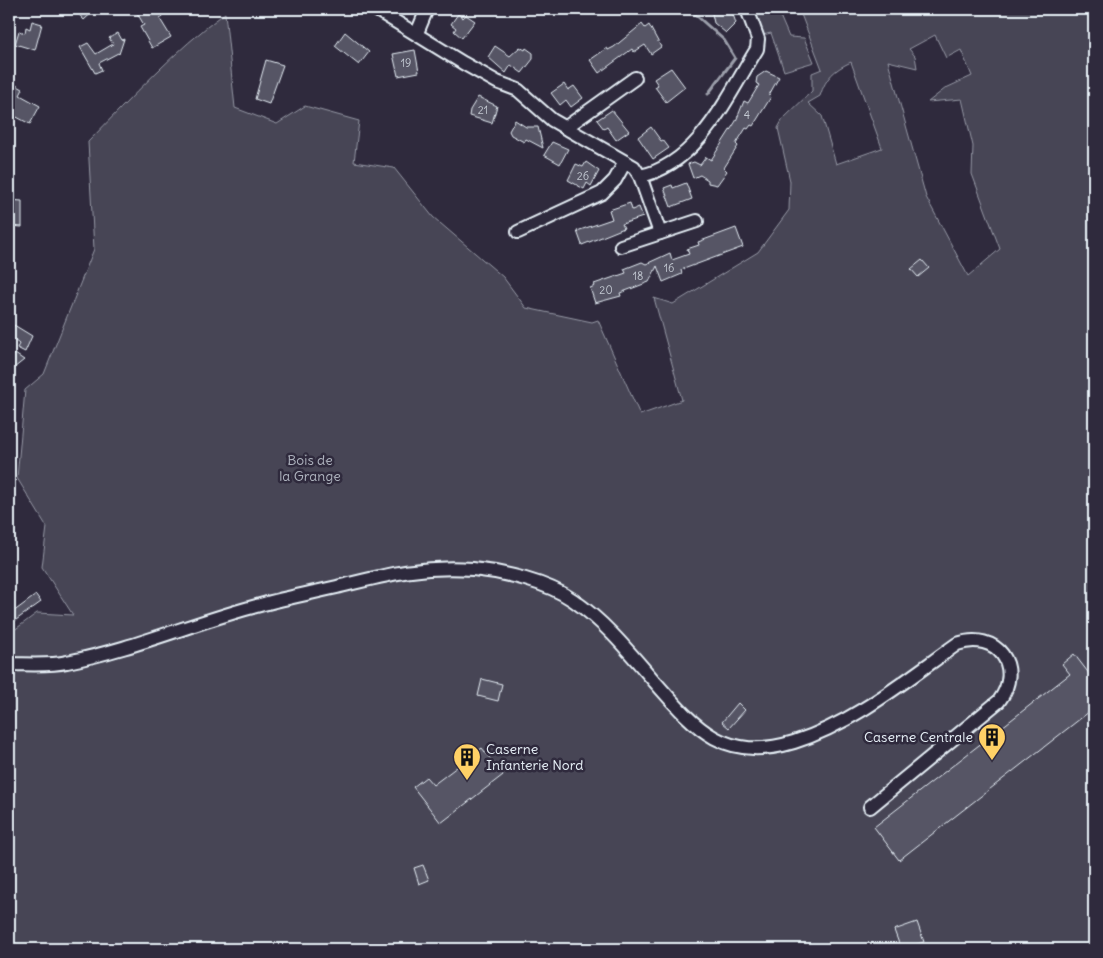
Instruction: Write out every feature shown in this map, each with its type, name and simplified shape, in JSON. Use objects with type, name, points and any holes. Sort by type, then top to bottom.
[{"type":"street","points":[[375,9],[417,33],[463,63],[497,82],[518,90],[552,120],[634,167],[640,176],[660,233]]},
{"type":"street","points":[[417,33],[427,9]]},
{"type":"street","points":[[640,176],[656,173],[696,144],[716,114],[757,49],[758,39],[747,9]]},
{"type":"street","points":[[565,128],[635,78]]},
{"type":"street","points":[[518,232],[602,193],[615,180],[625,162]]},
{"type":"street","points":[[621,246],[697,221]]},
{"type":"street","points":[[9,664],[64,663],[259,605],[373,577],[426,568],[473,569],[518,576],[571,598],[608,628],[681,714],[716,740],[748,748],[771,747],[795,741],[824,729],[881,698],[957,644],[968,640],[979,640],[999,650],[1007,665],[1009,681],[1006,692],[999,701],[870,808]]},
{"type":"green space","points":[[754,9],[777,9],[789,37],[804,38],[814,62],[784,71],[771,33],[763,35]]},
{"type":"green space","name":"Bois de la Grange","points":[[799,9],[1094,9],[1094,949],[9,949],[9,634],[37,613],[73,615],[42,567],[47,527],[17,478],[25,390],[44,374],[94,249],[88,142],[137,91],[188,43],[225,13],[235,108],[277,124],[305,106],[359,121],[354,162],[394,168],[433,217],[503,277],[526,308],[592,322],[598,320],[640,415],[682,400],[654,298],[673,304],[758,252],[789,210],[790,181],[778,128],[783,119],[812,91],[812,73],[822,69]],"holes":[[[935,35],[946,58],[961,50],[972,76],[946,88],[928,102],[962,99],[973,146],[972,174],[1000,249],[968,276],[926,197],[888,61],[917,68],[915,56],[909,49]],[[851,62],[882,148],[836,164],[822,116],[808,103],[820,96],[831,75]]]},
{"type":"building","points":[[74,9],[96,9],[84,20]]},
{"type":"building","points":[[144,9],[158,9],[163,17],[160,19],[171,37],[152,48],[140,27],[144,25],[137,13]]},
{"type":"building","points":[[711,9],[731,9],[736,23],[726,33],[714,23]]},
{"type":"building","points":[[458,14],[463,18],[466,15],[475,21],[462,38],[454,31],[456,28],[451,24]]},
{"type":"building","points":[[32,21],[42,24],[35,50],[15,44],[19,31],[25,33],[26,27],[30,29]]},
{"type":"building","points":[[642,24],[645,28],[649,25],[661,47],[651,54],[645,45],[634,52],[632,49],[599,73],[590,60],[607,48],[608,50],[614,47]]},
{"type":"building","points":[[345,32],[369,52],[359,65],[335,46]]},
{"type":"building","points":[[118,33],[122,40],[124,39],[119,54],[99,63],[102,70],[95,73],[80,47],[88,43],[96,54],[113,44],[109,38]]},
{"type":"building","points":[[495,46],[510,56],[520,47],[525,50],[526,48],[533,53],[533,59],[522,73],[511,65],[506,73],[488,57]]},
{"type":"building","points":[[415,50],[419,72],[398,76],[393,54]]},
{"type":"building","points":[[266,60],[283,65],[269,104],[255,99]]},
{"type":"building","points":[[671,68],[685,87],[666,102],[655,87],[658,85],[654,79]]},
{"type":"building","points":[[766,71],[779,77],[769,95],[771,97],[753,126],[751,125],[748,129],[746,128],[736,144],[738,146],[724,168],[727,171],[717,185],[708,183],[708,180],[700,175],[693,178],[688,164],[694,162],[700,165],[706,157],[711,160],[736,121],[744,101],[748,103],[759,85],[756,83],[757,77]]},
{"type":"building","points":[[14,84],[23,89],[20,95],[40,106],[30,124],[9,113],[9,95]]},
{"type":"building","points":[[564,84],[568,90],[574,86],[583,98],[571,107],[566,100],[560,105],[551,93]]},
{"type":"building","points":[[478,97],[497,106],[492,123],[469,116],[470,110]]},
{"type":"building","points":[[612,110],[629,131],[616,140],[607,127],[604,129],[597,120]]},
{"type":"building","points":[[515,120],[526,127],[538,127],[543,148],[526,139],[524,142],[511,135],[509,131]]},
{"type":"building","points":[[651,127],[661,141],[663,140],[669,148],[653,159],[638,137]]},
{"type":"building","points":[[552,142],[568,149],[560,164],[544,155]]},
{"type":"building","points":[[586,162],[599,171],[591,186],[587,183],[584,189],[568,180],[576,164],[583,167]]},
{"type":"building","points":[[686,183],[692,199],[671,207],[664,188],[672,185],[673,188]]},
{"type":"building","points":[[9,200],[22,201],[22,227],[9,226]]},
{"type":"building","points":[[630,203],[632,210],[639,207],[643,217],[622,224],[624,228],[582,245],[577,231],[612,219],[609,210]]},
{"type":"building","points":[[736,228],[743,247],[681,270],[682,274],[663,282],[657,266],[649,282],[620,293],[621,296],[595,303],[590,288],[595,286],[594,284],[626,273],[624,269],[642,262],[646,264],[670,253],[672,260],[689,254],[687,249],[699,245],[698,242]]},
{"type":"building","points":[[922,260],[929,268],[918,277],[911,269]]},
{"type":"building","points":[[14,325],[32,336],[25,352],[17,348],[19,344],[9,336]]},
{"type":"building","points":[[15,354],[24,360],[14,368],[10,361]]},
{"type":"building","points":[[36,595],[41,602],[9,625],[9,615]]},
{"type":"building","name":"Caserne Centrale","points":[[1074,654],[1094,680],[1094,708],[899,860],[874,827],[1070,674],[1062,664]]},
{"type":"building","points":[[482,679],[502,684],[498,701],[478,696]]},
{"type":"building","points":[[738,703],[745,710],[729,728],[722,722]]},
{"type":"building","name":"Caserne Infanterie Nord","points":[[482,748],[503,775],[441,823],[413,787],[426,777],[433,785]]},
{"type":"building","points":[[423,865],[429,880],[419,884],[414,868]]},
{"type":"building","points":[[917,922],[924,942],[901,949],[894,930]]},
{"type":"waterway","points":[[689,9],[724,40],[735,58],[708,94]]},
{"type":"place","name":"Caserne Centrale","points":[[992,761]]},
{"type":"place","name":"Caserne Infanterie Nord","points":[[467,781]]}]
